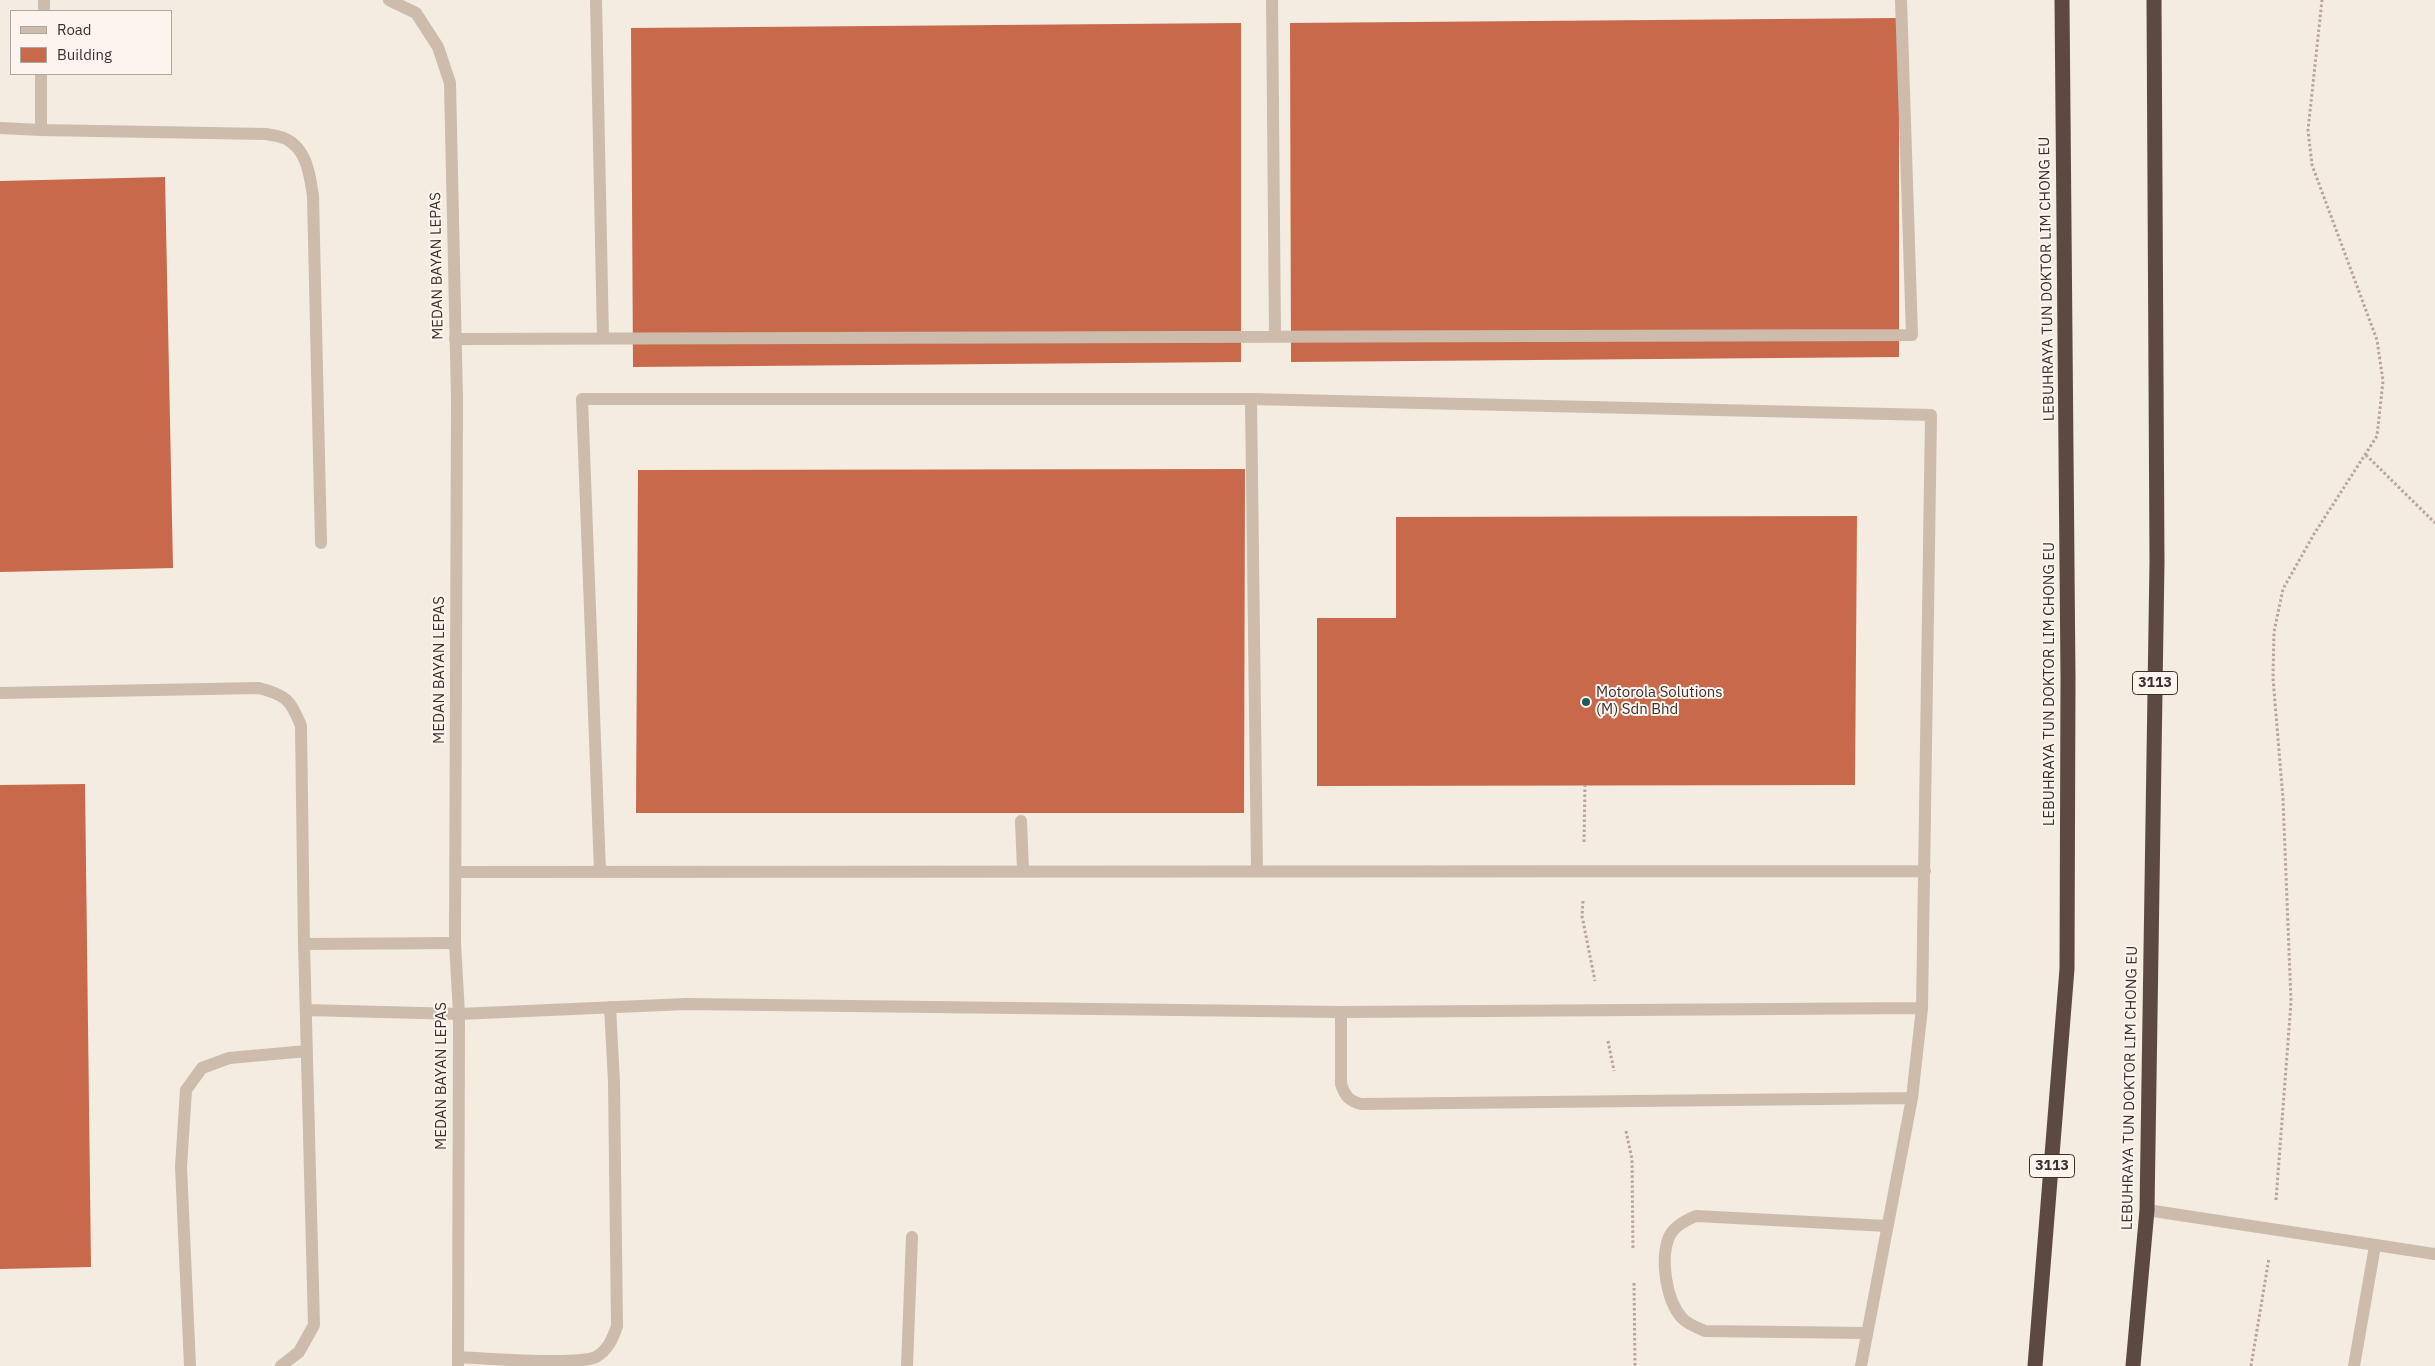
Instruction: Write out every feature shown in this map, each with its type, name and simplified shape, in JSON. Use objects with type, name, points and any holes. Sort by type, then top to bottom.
[{"type":"highway","name":"LEBUHRAYA TUN DOKTOR LIM CHONG EU","points":[[2035,1366],[2067,969],[2068,678],[2062,0]]},
{"type":"highway","name":"LEBUHRAYA TUN DOKTOR LIM CHONG EU","points":[[2133,1366],[2147,1210],[2157,562],[2154,0]]},
{"type":"street","name":"MEDAN BAYAN LEPAS","points":[[389,0],[416,13],[438,47],[450,83],[457,400],[455,943],[459,1014],[458,1361]]},
{"type":"street","points":[[596,0],[603,338]]},
{"type":"street","points":[[1272,0],[1275,336]]},
{"type":"street","points":[[455,339],[1912,335],[1901,0]]},
{"type":"street","points":[[41,75],[41,130]]},
{"type":"street","points":[[0,128],[266,134],[287,140],[301,153],[310,172],[313,196],[321,543]]},
{"type":"street","points":[[600,871],[582,399],[1251,399],[1931,415],[1922,1008],[1912,1098],[1861,1366]]},
{"type":"street","points":[[1251,399],[1257,870]]},
{"type":"street","points":[[0,693],[259,688],[281,694],[293,706],[301,726],[304,944],[314,1325],[300,1352],[281,1366]]},
{"type":"street","points":[[1022,821],[1022,870]]},
{"type":"street","points":[[456,872],[1022,870],[1925,871]]},
{"type":"street","points":[[304,944],[455,943]]},
{"type":"street","points":[[306,1010],[459,1014],[686,1004],[1341,1012],[1922,1008]]},
{"type":"street","points":[[458,1361],[561,1362],[595,1357],[611,1343],[617,1326],[614,1082],[610,1007]]},
{"type":"street","points":[[1341,1012],[1341,1084],[1344,1094],[1352,1102],[1361,1104],[1912,1098]]},
{"type":"street","points":[[190,1366],[181,1167],[186,1090],[202,1068],[230,1058],[307,1050]]},
{"type":"street","points":[[2147,1210],[2435,1254]]},
{"type":"street","points":[[1867,1333],[1705,1332],[1682,1319],[1673,1302],[1664,1270],[1669,1236],[1682,1222],[1696,1216],[1887,1226]]},
{"type":"street","points":[[907,1366],[912,1237]]},
{"type":"street","points":[[2354,1366],[2375,1246]]},
{"type":"path","points":[[2251,1366],[2274,1228],[2291,1002],[2283,799],[2273,678],[2274,632],[2283,589],[2314,534],[2377,436],[2383,381],[2377,340],[2312,165],[2308,130],[2322,0]]},
{"type":"path","points":[[2366,455],[2435,523]]},
{"type":"building","points":[[1899,18],[1899,357],[1291,362],[1290,23]]},
{"type":"building","points":[[1241,23],[1241,362],[633,367],[631,28]]},
{"type":"building","points":[[165,177],[173,568],[0,572],[0,181]]},
{"type":"building","points":[[1245,469],[1244,813],[636,813],[638,470]]},
{"type":"building","name":"Motorola Solutions (M) Sdn Bhd","points":[[1857,516],[1855,785],[1317,786],[1317,618],[1396,618],[1396,517]]},
{"type":"building","points":[[85,784],[91,1267],[0,1269],[0,785]]},
{"type":"place","name":"Motorola Solutions (M) Sdn Bhd","points":[[1586,702]]}]
